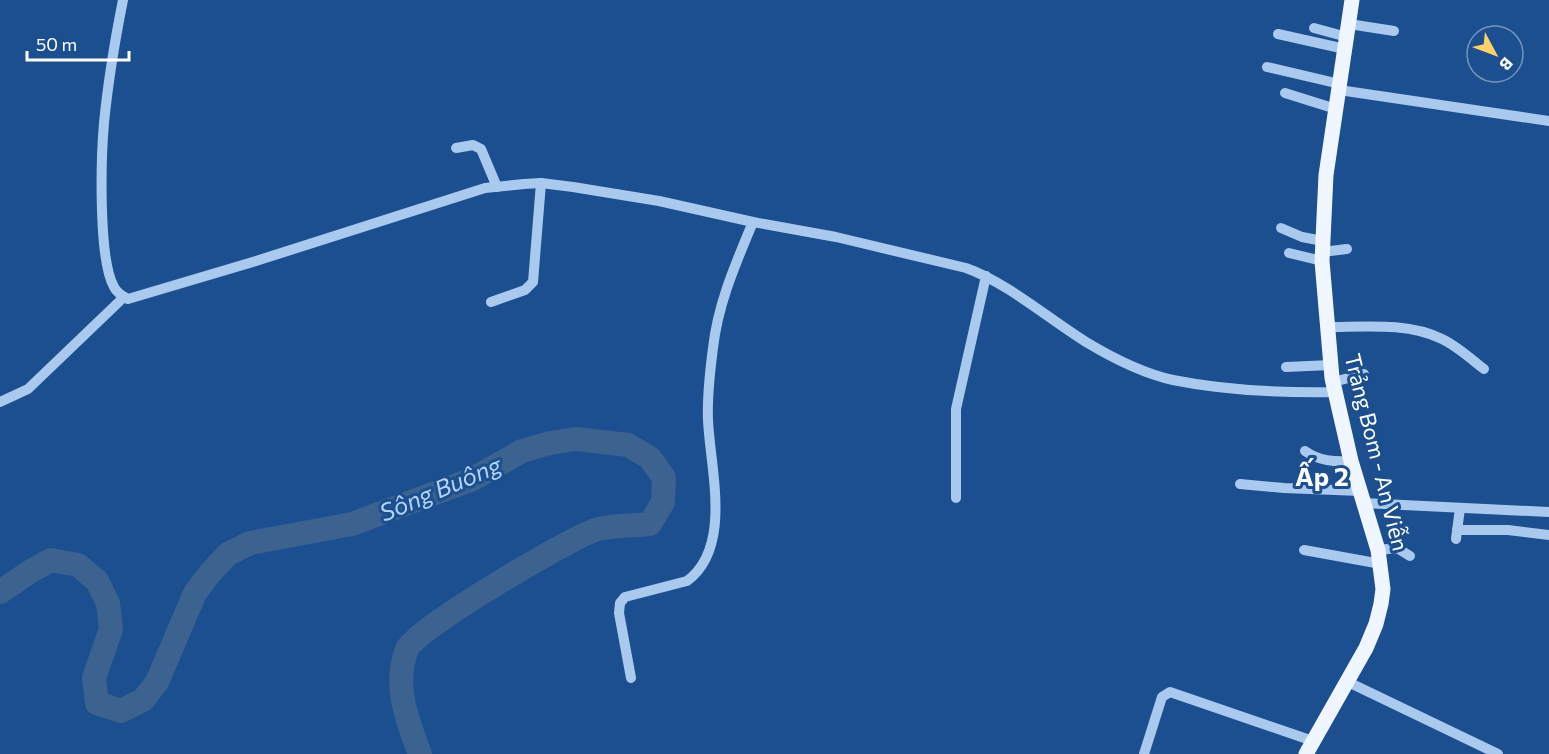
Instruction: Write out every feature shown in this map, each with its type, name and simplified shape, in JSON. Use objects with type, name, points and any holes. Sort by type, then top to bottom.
[{"type":"main road","name":"Trảng Bom - An Viễn","points":[[1309,747],[1366,648],[1382,604],[1383,589],[1379,557],[1351,460],[1330,365],[1322,252],[1326,175],[1352,0]]},
{"type":"street","points":[[123,0],[110,72],[104,124],[102,219],[109,273],[115,289],[124,297],[132,299],[485,188],[541,183],[659,201],[753,222],[836,237],[966,268],[986,276],[1121,361],[1172,380],[1271,393],[1335,387],[1364,374]]},
{"type":"street","points":[[1314,28],[1347,37]]},
{"type":"street","points":[[1278,34],[1347,37],[1394,31]]},
{"type":"street","points":[[1267,67],[1339,87],[1549,121]]},
{"type":"street","points":[[1286,93],[1336,109]]},
{"type":"street","points":[[456,148],[473,145],[481,149],[497,187]]},
{"type":"street","points":[[491,302],[525,290],[533,282],[541,183]]},
{"type":"street","points":[[631,678],[620,603],[625,597],[687,581],[695,575],[705,559],[714,531],[715,497],[708,420],[712,348],[727,288],[753,222]]},
{"type":"street","points":[[1281,228],[1302,237],[1322,252]]},
{"type":"street","points":[[1289,253],[1347,249]]},
{"type":"street","points":[[956,498],[956,409],[986,276]]},
{"type":"street","points":[[0,402],[28,389],[124,297]]},
{"type":"street","points":[[1326,327],[1395,327],[1432,334],[1445,340],[1484,369]]},
{"type":"street","points":[[1286,367],[1330,365]]},
{"type":"street","points":[[1305,451],[1321,460],[1337,462],[1351,460]]},
{"type":"street","points":[[1240,484],[1460,508],[1549,512]]},
{"type":"street","points":[[1460,508],[1457,534],[1508,530],[1549,535]]},
{"type":"street","points":[[1304,550],[1379,557],[1397,548],[1410,556]]},
{"type":"street","points":[[1348,682],[1498,754]]},
{"type":"street","points":[[1144,754],[1162,697],[1170,692],[1309,747]]},
{"type":"waterway","name":"Sông Buông","points":[[0,592],[51,560],[78,565],[97,581],[108,603],[111,629],[94,678],[97,703],[121,711],[143,700],[157,682],[195,593],[211,572],[228,554],[250,543],[352,524],[473,479],[522,451],[550,443],[576,439],[628,445],[650,458],[664,478],[663,502],[650,524],[602,528],[580,537],[526,566],[463,605],[436,623],[407,649],[401,676],[403,702],[420,754]]},
{"type":"district","name":"Ấp 2","points":[[1322,475]]}]
